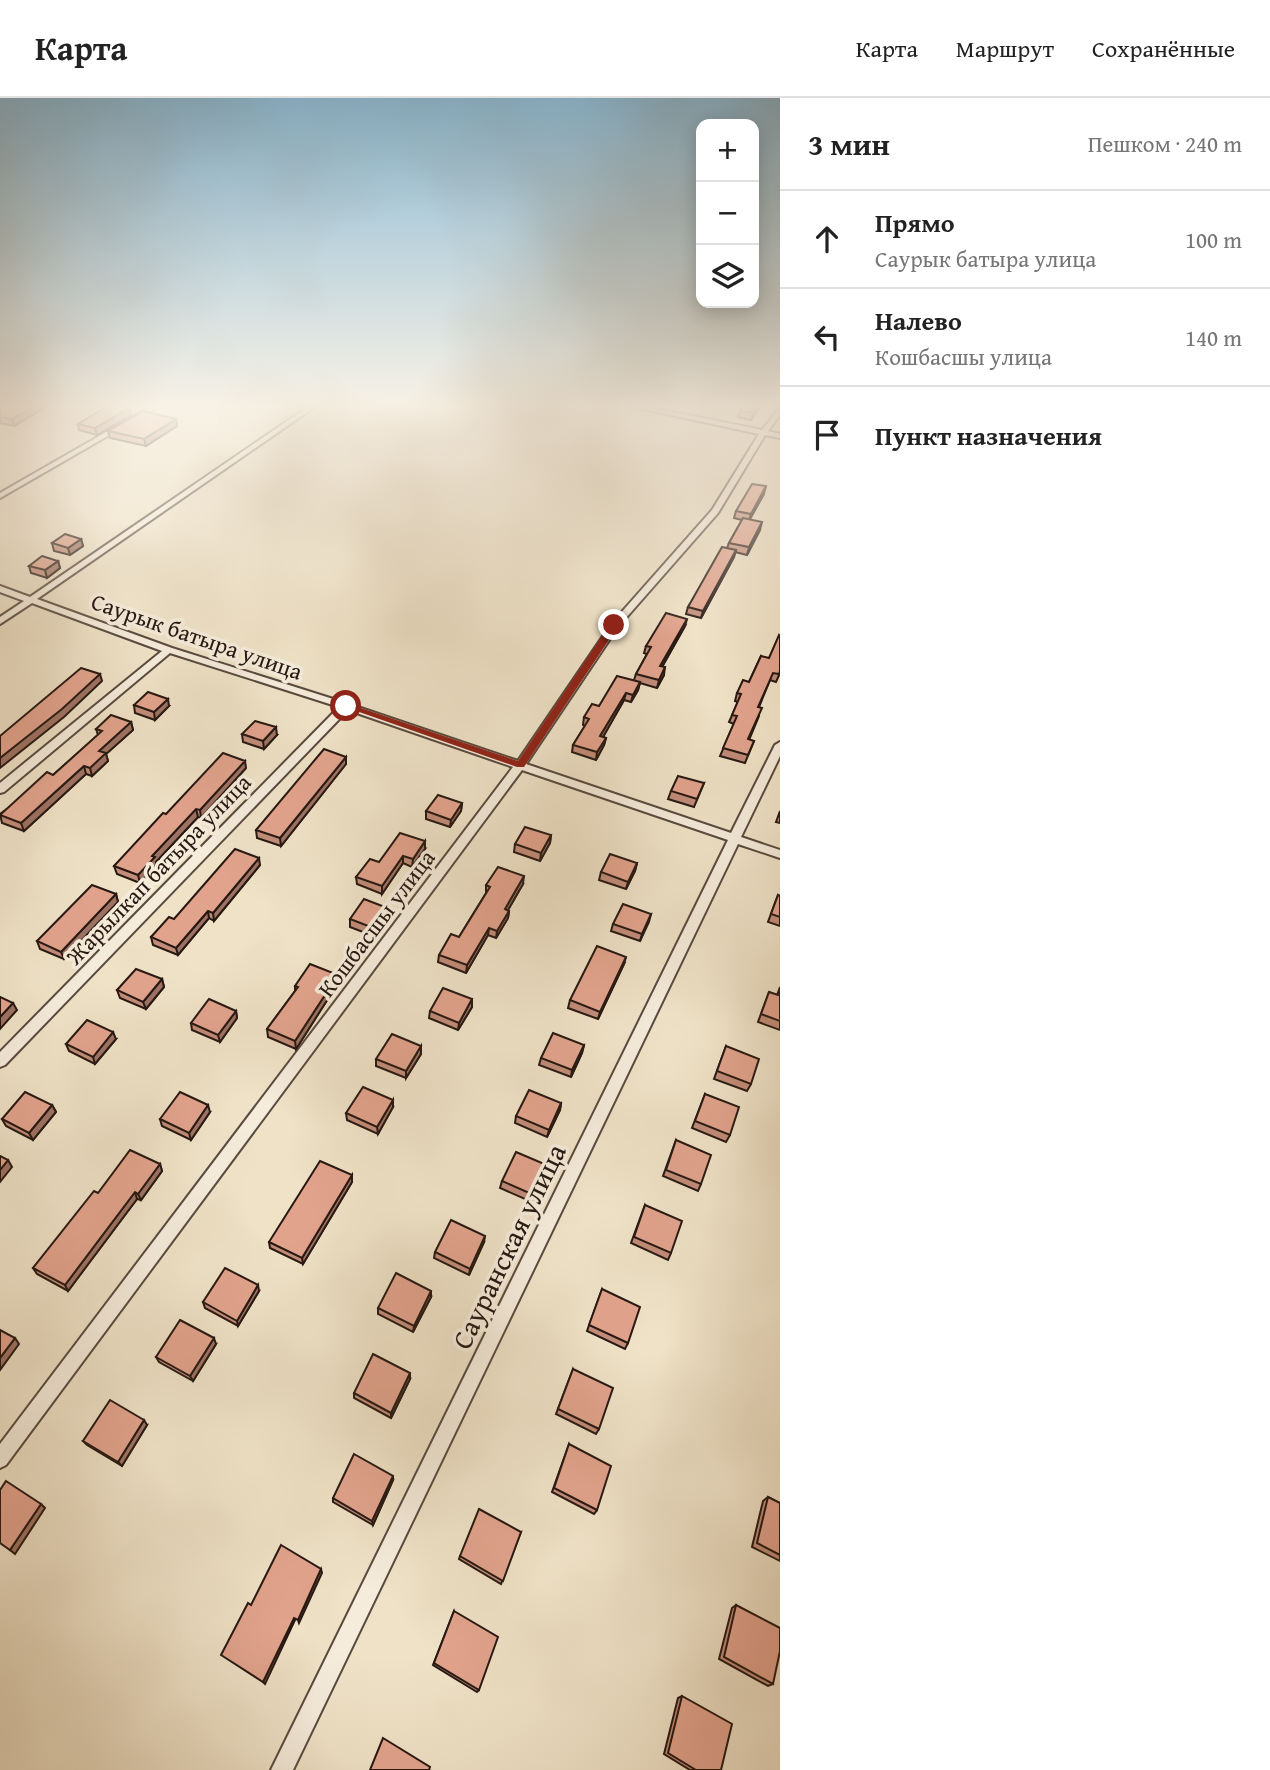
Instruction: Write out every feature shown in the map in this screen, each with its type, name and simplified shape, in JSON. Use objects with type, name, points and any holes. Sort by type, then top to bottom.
[{"type":"street","points":[[0,496],[24,482]]},
{"type":"street","points":[[0,621],[202,482]]},
{"type":"street","name":"Кошбасшы улица","points":[[0,1458],[520,765],[614,625],[715,511],[733,482]]},
{"type":"street","name":"Саурык батыра улица","points":[[0,589],[170,650],[346,706],[780,854]]},
{"type":"street","points":[[0,789],[170,650]]},
{"type":"street","name":"Жарылкап батыра улица","points":[[0,1061],[346,706]]},
{"type":"street","name":"Сауранская улица","points":[[282,1770],[780,745]]},
{"type":"building","points":[[752,484],[766,486],[751,514],[736,511]]},
{"type":"building","points":[[743,518],[762,522],[749,547],[729,543]]},
{"type":"building","points":[[65,534],[81,539],[68,548],[52,543]]},
{"type":"building","points":[[722,547],[736,550],[703,611],[688,607]]},
{"type":"building","points":[[42,556],[58,561],[45,570],[29,566]]},
{"type":"building","points":[[666,613],[687,619],[660,666],[665,667],[659,680],[636,674],[651,647],[646,646]]},
{"type":"building","points":[[779,635],[780,671],[779,674],[773,673],[758,707],[762,708],[748,739],[754,741],[748,755],[723,748],[737,716],[732,715],[741,694],[737,693],[743,680],[749,682],[761,656],[769,658]]},
{"type":"building","points":[[81,668],[100,674],[62,709],[0,758],[0,736]]},
{"type":"building","points":[[617,676],[640,682],[633,695],[626,693],[600,736],[606,738],[597,752],[573,745],[589,719],[584,717],[592,704],[599,706]]},
{"type":"building","points":[[148,692],[168,699],[154,712],[134,705]]},
{"type":"building","points":[[111,715],[131,722],[99,751],[106,753],[90,768],[84,766],[21,823],[0,815],[47,772],[53,775],[102,731],[96,729]]},
{"type":"building","points":[[255,721],[276,727],[263,741],[242,734]]},
{"type":"building","points":[[324,749],[346,757],[280,838],[256,830]]},
{"type":"building","points":[[223,753],[245,761],[200,810],[196,809],[138,875],[114,866],[163,813],[166,814]]},
{"type":"building","points":[[678,776],[704,783],[697,799],[671,791]]},
{"type":"building","points":[[438,795],[462,803],[451,820],[426,811]]},
{"type":"building","points":[[525,827],[551,835],[541,853],[515,844]]},
{"type":"building","points":[[400,833],[425,841],[413,859],[403,856],[382,886],[356,877],[370,859],[379,862]]},
{"type":"building","points":[[235,849],[259,858],[213,913],[208,911],[176,948],[151,937],[169,917],[174,919]]},
{"type":"building","points":[[610,854],[637,863],[628,882],[601,872]]},
{"type":"building","points":[[498,867],[524,876],[505,909],[509,911],[497,931],[489,928],[467,965],[439,955],[451,934],[459,937],[490,887],[486,885]]},
{"type":"building","points":[[92,885],[116,894],[61,952],[37,941]]},
{"type":"building","points":[[778,895],[780,896],[780,917],[771,914]]},
{"type":"building","points":[[364,899],[390,909],[376,929],[350,919]]},
{"type":"building","points":[[623,904],[651,914],[642,934],[613,924]]},
{"type":"building","points":[[597,946],[626,957],[600,1012],[570,1000]]},
{"type":"building","points":[[310,964],[338,975],[295,1041],[267,1029],[298,987],[295,986]]},
{"type":"building","points":[[136,969],[162,979],[143,1002],[117,990]]},
{"type":"building","points":[[443,988],[472,999],[459,1023],[430,1011]]},
{"type":"building","points":[[780,990],[780,1021],[761,1014],[769,992],[778,995]]},
{"type":"building","points":[[0,997],[13,1003],[0,1017]]},
{"type":"building","points":[[209,999],[236,1011],[218,1035],[191,1023]]},
{"type":"building","points":[[87,1020],[113,1032],[93,1057],[66,1044]]},
{"type":"building","points":[[553,1033],[584,1045],[572,1070],[541,1058]]},
{"type":"building","points":[[392,1034],[421,1046],[406,1071],[376,1059]]},
{"type":"building","points":[[726,1046],[759,1059],[751,1084],[717,1071]]},
{"type":"building","points":[[363,1087],[393,1100],[377,1127],[346,1113]]},
{"type":"building","points":[[529,1090],[561,1103],[549,1130],[516,1116]]},
{"type":"building","points":[[25,1092],[52,1105],[29,1133],[2,1119]]},
{"type":"building","points":[[180,1092],[208,1105],[189,1133],[160,1119]]},
{"type":"building","points":[[705,1094],[739,1107],[730,1135],[695,1121]]},
{"type":"building","points":[[676,1140],[711,1155],[701,1184],[666,1170]]},
{"type":"building","points":[[130,1150],[160,1164],[138,1194],[135,1192],[65,1285],[33,1268],[94,1191],[98,1193]]},
{"type":"building","points":[[516,1152],[549,1166],[536,1196],[502,1181]]},
{"type":"building","points":[[0,1156],[8,1160],[0,1170]]},
{"type":"building","points":[[320,1161],[352,1175],[302,1258],[269,1242]]},
{"type":"building","points":[[645,1205],[682,1221],[671,1253],[634,1237]]},
{"type":"building","points":[[451,1220],[485,1236],[470,1269],[435,1252]]},
{"type":"building","points":[[225,1268],[258,1285],[237,1321],[203,1302]]},
{"type":"building","points":[[396,1273],[431,1291],[414,1326],[378,1308]]},
{"type":"building","points":[[602,1289],[640,1307],[628,1343],[589,1325]]},
{"type":"building","points":[[180,1320],[214,1338],[190,1376],[156,1357]]},
{"type":"building","points":[[0,1330],[15,1338],[0,1358]]},
{"type":"building","points":[[373,1354],[410,1373],[391,1413],[354,1393]]},
{"type":"building","points":[[573,1369],[613,1388],[599,1429],[558,1409]]},
{"type":"building","points":[[110,1400],[144,1420],[118,1462],[83,1441]]},
{"type":"building","points":[[569,1444],[611,1466],[597,1510],[554,1488]]},
{"type":"building","points":[[354,1454],[393,1476],[372,1521],[333,1498]]},
{"type":"building","points":[[6,1481],[41,1504],[10,1550],[0,1543],[0,1490]]},
{"type":"building","points":[[768,1497],[780,1503],[780,1555],[757,1543]]},
{"type":"building","points":[[479,1509],[521,1532],[503,1581],[460,1556]]},
{"type":"building","points":[[281,1545],[321,1569],[298,1620],[294,1618],[263,1682],[221,1655],[248,1603],[251,1605]]},
{"type":"building","points":[[736,1605],[780,1628],[780,1651],[773,1684],[724,1657]]},
{"type":"building","points":[[454,1611],[498,1637],[479,1690],[434,1663]]},
{"type":"building","points":[[682,1696],[732,1724],[721,1770],[696,1770],[668,1753]]},
{"type":"building","points":[[383,1738],[430,1767],[429,1770],[370,1770]]},
{"type":"route","points":[[346,706],[520,765],[614,625]]}]
